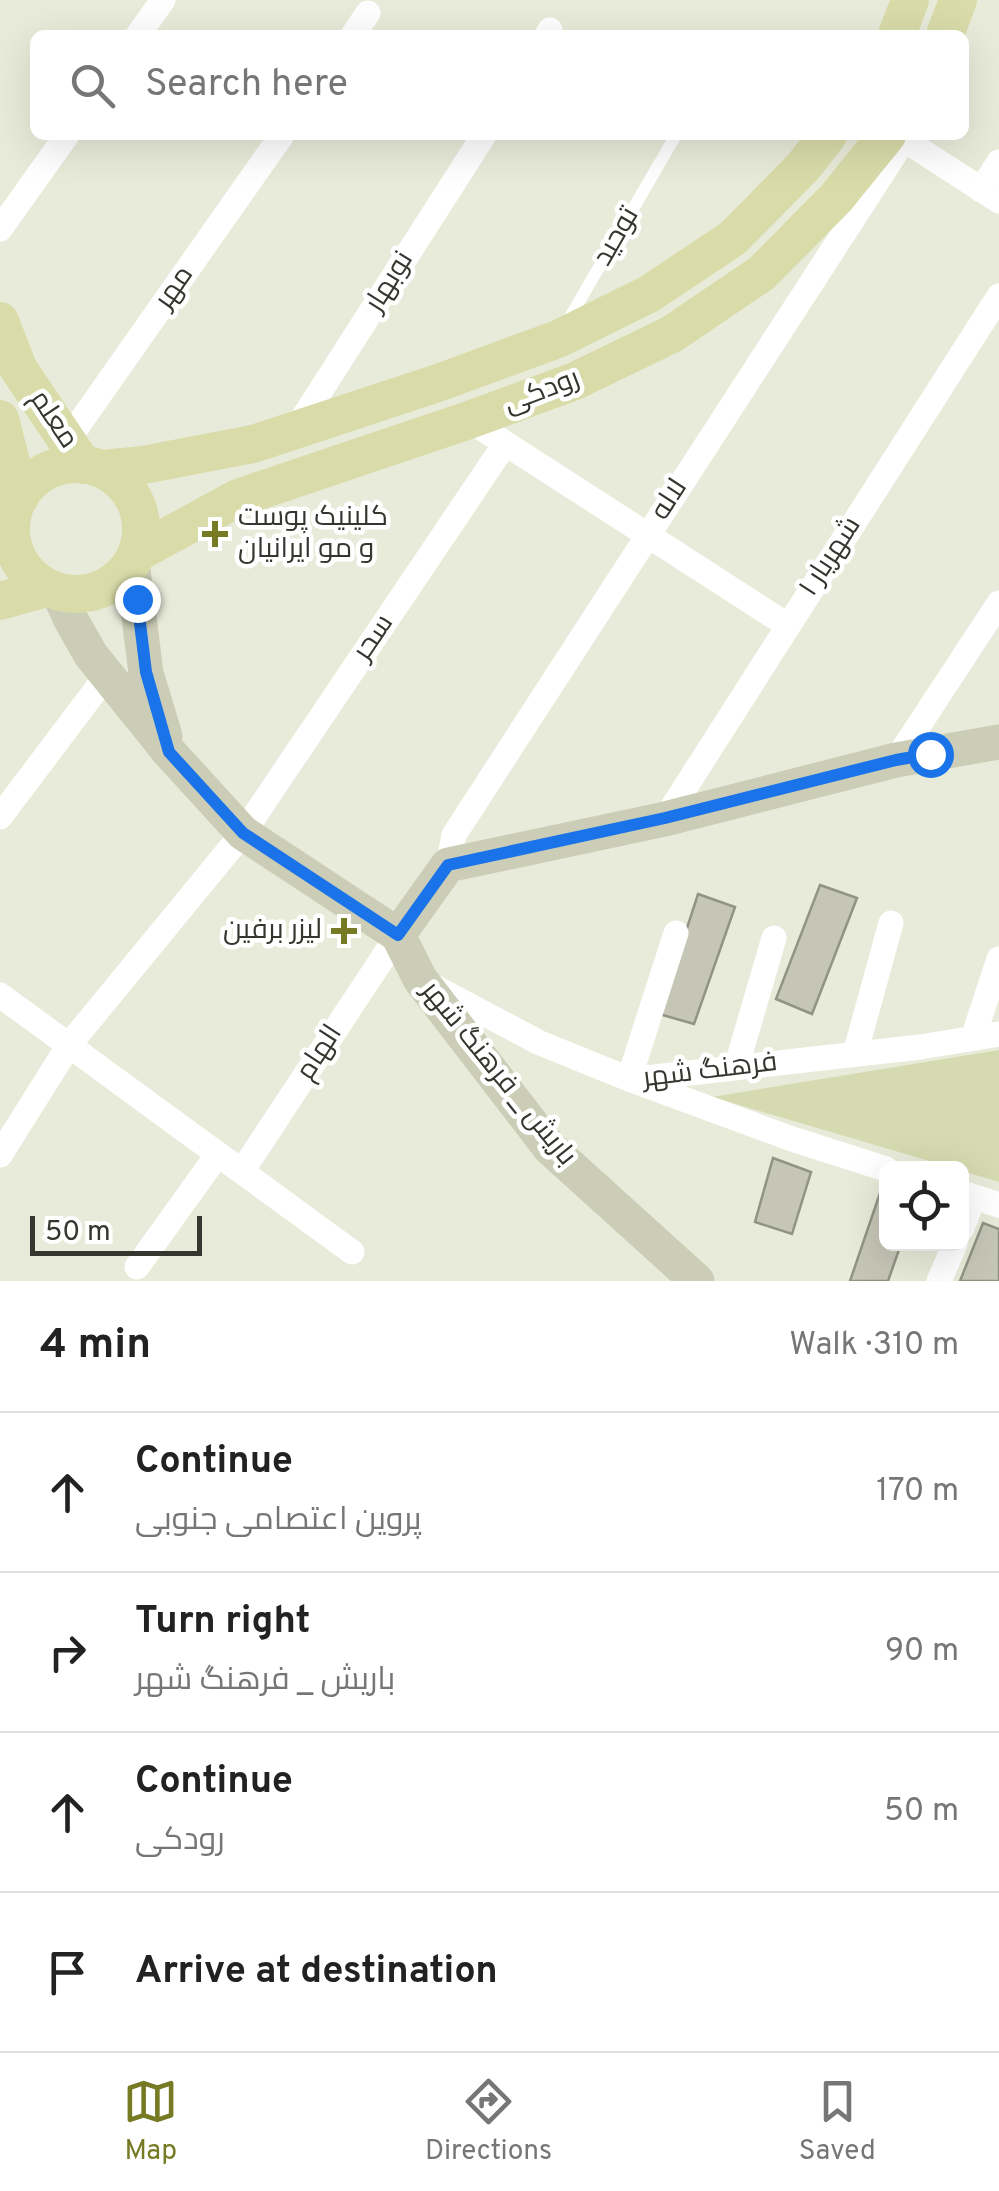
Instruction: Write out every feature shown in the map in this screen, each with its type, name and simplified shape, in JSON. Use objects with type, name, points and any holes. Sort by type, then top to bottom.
[{"type":"main road","points":[[899,30],[910,0]]},
{"type":"main road","points":[[947,30],[958,0]]},
{"type":"main road","name":"رودکى","points":[[84,458],[142,464],[253,444],[558,339],[649,294],[732,238],[803,167],[824,140]]},
{"type":"main road","name":"رودکى","points":[[134,558],[238,498],[575,381],[672,334],[762,274],[893,140]]},
{"type":"main road","points":[[596,320],[611,363]]},
{"type":"main road","name":"معلم","points":[[0,321],[18,368],[84,458]]},
{"type":"main road","name":"معلم","points":[[0,420],[11,517]]},
{"type":"main road","points":[[0,601],[53,590],[87,594],[124,574],[141,537],[140,520],[136,504],[116,478],[84,458],[54,468],[29,485],[11,517],[16,554],[24,568],[53,590],[91,656],[169,752],[243,833],[398,935],[448,865],[665,818],[896,760],[999,742]]},
{"type":"main road","points":[[134,558],[146,672],[169,752]]},
{"type":"main road","name":"باریش _ فرهنگ شهر","points":[[398,935],[420,980],[550,1148],[697,1281]]},
{"type":"street","points":[[142,30],[163,0]]},
{"type":"street","points":[[356,30],[368,13]]},
{"type":"street","points":[[0,229],[63,140]]},
{"type":"street","name":"مهر","points":[[84,458],[279,140]]},
{"type":"street","name":"نوبهار","points":[[296,430],[481,140]]},
{"type":"street","name":"لاله","points":[[448,865],[454,835],[894,140]]},
{"type":"street","points":[[901,140],[990,196],[999,162]]},
{"type":"street","name":"شهریار ۱","points":[[665,818],[999,296]]},
{"type":"street","points":[[469,420],[787,625]]},
{"type":"street","name":"سحر","points":[[0,1155],[69,1045],[243,833],[505,444]]},
{"type":"street","points":[[896,760],[999,603]]},
{"type":"street","points":[[0,817],[107,675]]},
{"type":"street","points":[[856,1054],[891,923]]},
{"type":"street","points":[[420,980],[540,1043],[629,1079],[676,933]]},
{"type":"street","name":"الهام","points":[[242,1172],[398,935]]},
{"type":"street","points":[[736,1068],[774,938]]},
{"type":"street","points":[[973,1038],[999,959]]},
{"type":"street","points":[[0,995],[352,1252]]},
{"type":"street","name":"فرهنگ شهر","points":[[629,1079],[999,1034]]},
{"type":"street","name":"فرهنگ شهر","points":[[629,1079],[879,1167]]},
{"type":"street","points":[[137,1267],[218,1154]]},
{"type":"street","points":[[939,1281],[952,1251]]},
{"type":"lane","name":"توحید","points":[[558,339],[673,140]]},
{"type":"green space","points":[[999,1050],[999,1182],[969,1173],[969,1161],[929,1161],[712,1097]]},
{"type":"building","points":[[820,885],[857,898],[812,1014],[776,999]]},
{"type":"building","points":[[698,894],[735,907],[694,1024],[659,1014]]},
{"type":"building","points":[[773,1158],[811,1172],[792,1234],[755,1222]]},
{"type":"building","points":[[879,1196],[879,1251],[899,1251],[888,1281],[850,1281]]},
{"type":"building","points":[[983,1223],[999,1229],[999,1281],[960,1281]]},
{"type":"place","name":"کلینیک پوست و مو ایرانیان","points":[[215,534]]},
{"type":"place","name":"لیزر برفین","points":[[344,931]]},
{"type":"route","points":[[137,599],[146,672],[169,752],[243,833],[398,935],[448,865],[930,754]]}]
